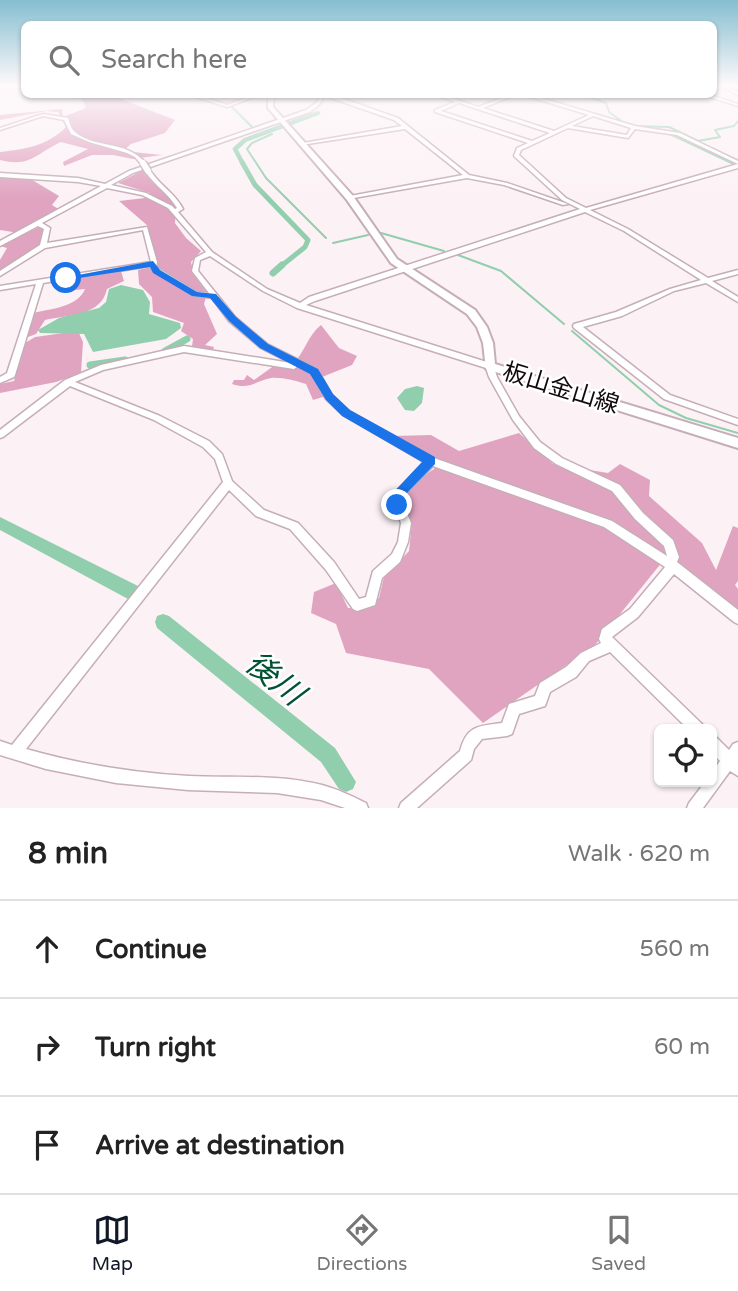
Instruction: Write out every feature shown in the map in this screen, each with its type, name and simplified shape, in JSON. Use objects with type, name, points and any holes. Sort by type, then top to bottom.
[{"type":"main road","name":"板山金山線","points":[[285,123],[350,198],[385,249],[404,270],[471,312],[482,327],[488,343],[490,366],[738,443]]},
{"type":"street","points":[[0,129],[21,123]]},
{"type":"street","points":[[67,123],[70,131],[88,142],[127,150],[142,163],[153,181],[175,199],[180,209],[175,211]]},
{"type":"street","points":[[0,244],[149,165],[285,123]]},
{"type":"street","points":[[401,123],[467,176]]},
{"type":"street","points":[[472,123],[533,143]]},
{"type":"street","points":[[524,123],[552,132]]},
{"type":"street","points":[[577,123],[516,151],[517,156],[547,186],[580,209]]},
{"type":"street","points":[[619,123],[682,135],[737,166]]},
{"type":"street","points":[[303,144],[407,127]]},
{"type":"street","points":[[568,127],[628,137],[634,127]]},
{"type":"street","points":[[300,306],[312,299],[580,209],[737,166]]},
{"type":"street","points":[[0,175],[53,177],[108,185],[144,194],[175,211],[210,253],[252,283],[300,306],[490,366],[493,377],[516,418],[537,445],[559,461],[616,488],[639,516],[669,543],[672,565],[634,613],[606,633],[605,639],[609,646],[692,724]]},
{"type":"street","points":[[350,198],[467,176],[505,184],[580,209],[626,230],[738,300]]},
{"type":"street","points":[[39,225],[47,228],[43,246]]},
{"type":"street","points":[[0,274],[43,246],[145,228],[156,271],[195,294],[213,296]]},
{"type":"street","points":[[210,253],[197,259],[194,266],[232,319],[264,346],[318,375],[330,397],[346,413],[431,461],[591,517],[672,565],[738,618]]},
{"type":"street","points":[[0,288],[153,264]]},
{"type":"street","points":[[738,272],[672,290],[619,314],[577,326],[667,397],[738,422]]},
{"type":"street","points":[[0,380],[11,375],[40,282]]},
{"type":"street","points":[[0,435],[68,382],[101,369],[184,349],[293,366],[299,363]]},
{"type":"street","points":[[68,382],[157,418],[196,438],[219,457],[228,483],[260,513],[294,526],[330,566],[353,602],[365,604],[373,596],[377,575],[396,558],[403,542],[406,523],[396,497],[431,461]]},
{"type":"street","points":[[228,483],[7,750],[111,776],[320,793],[361,808]]},
{"type":"street","points":[[406,808],[466,755],[468,746],[478,733],[508,729],[514,709],[540,701],[545,688],[571,673],[585,657],[609,646]]},
{"type":"street","points":[[694,808],[735,760],[717,747]]},
{"type":"shaded area","points":[[64,123],[173,123],[165,133],[131,144],[123,151],[162,155],[133,159],[92,155],[64,166],[63,162],[88,149],[61,142],[26,161],[0,160],[0,152],[36,146],[66,127]]},
{"type":"shaded area","points":[[143,170],[170,198],[175,212],[175,223],[186,238],[201,251],[191,262],[194,275],[207,293],[204,304],[217,334],[205,345],[214,347],[212,352],[199,351],[192,346],[193,339],[181,331],[184,323],[153,312],[152,297],[139,284],[138,270],[156,266],[148,226],[119,201],[145,198],[150,193],[118,183]]},
{"type":"shaded area","points":[[0,176],[29,178],[59,196],[52,205],[60,210],[19,233],[0,230]]},
{"type":"shaded area","points":[[39,227],[45,228],[42,244],[0,272],[0,260],[7,248],[0,246]]},
{"type":"shaded area","points":[[121,271],[124,281],[107,289],[98,305],[83,313],[45,320],[36,334],[23,339],[33,313],[63,306],[81,295],[85,289],[65,291],[70,279]]},
{"type":"shaded area","points":[[121,285],[143,290],[150,302],[149,314],[180,323],[181,328],[166,339],[93,352],[84,334],[40,333],[38,330],[59,318],[99,308],[106,302],[109,289]]},
{"type":"shaded area","points":[[321,325],[339,348],[357,356],[352,365],[322,377],[319,385],[326,396],[313,400],[306,384],[284,379],[271,378],[243,386],[232,384],[234,380],[244,380],[247,375],[254,380],[275,365],[293,364]]},
{"type":"shaded area","points":[[78,331],[83,342],[81,373],[56,382],[0,393],[0,384],[14,381],[25,343],[35,337]]},
{"type":"shaded area","points":[[417,386],[424,388],[422,403],[414,411],[405,410],[397,398],[405,389]]},
{"type":"shaded area","points":[[519,433],[553,464],[608,473],[620,464],[650,480],[649,496],[702,543],[716,570],[733,526],[738,528],[738,581],[735,585],[738,589],[738,613],[667,556],[595,645],[483,723],[429,669],[346,653],[336,624],[311,613],[314,592],[336,583],[348,608],[367,609],[379,598],[384,577],[409,551],[412,523],[400,503],[413,483],[434,469],[437,458],[393,436],[431,435],[459,451]]},
{"type":"waterway","points":[[248,123],[252,127]]},
{"type":"waterway","points":[[243,164],[235,149],[245,140],[292,123]]},
{"type":"waterway","points":[[632,126],[669,127],[698,141],[720,137],[715,130],[734,126],[737,123]]},
{"type":"waterway","points":[[272,134],[252,143],[247,149],[266,178],[326,238]]},
{"type":"waterway","points":[[670,134],[738,166]]},
{"type":"waterway","points":[[242,162],[255,185],[308,240],[305,247],[280,267]]},
{"type":"waterway","points":[[381,233],[444,251]]},
{"type":"waterway","points":[[333,243],[368,235]]},
{"type":"waterway","points":[[458,255],[501,271],[564,324]]},
{"type":"waterway","points":[[273,273],[282,265]]},
{"type":"waterway","points":[[572,331],[659,405],[686,418],[738,433]]},
{"type":"waterway","points":[[165,351],[187,339]]},
{"type":"waterway","points":[[90,365],[125,360]]},
{"type":"waterway","name":"後川","points":[[0,523],[134,593]]},
{"type":"waterway","name":"後川","points":[[163,622],[328,755],[346,782]]},
{"type":"route","points":[[66,278],[153,264],[151,265],[156,271],[195,294],[213,296],[232,319],[264,346],[318,375],[330,397],[346,413],[431,461],[399,492],[396,497],[397,505]]}]
